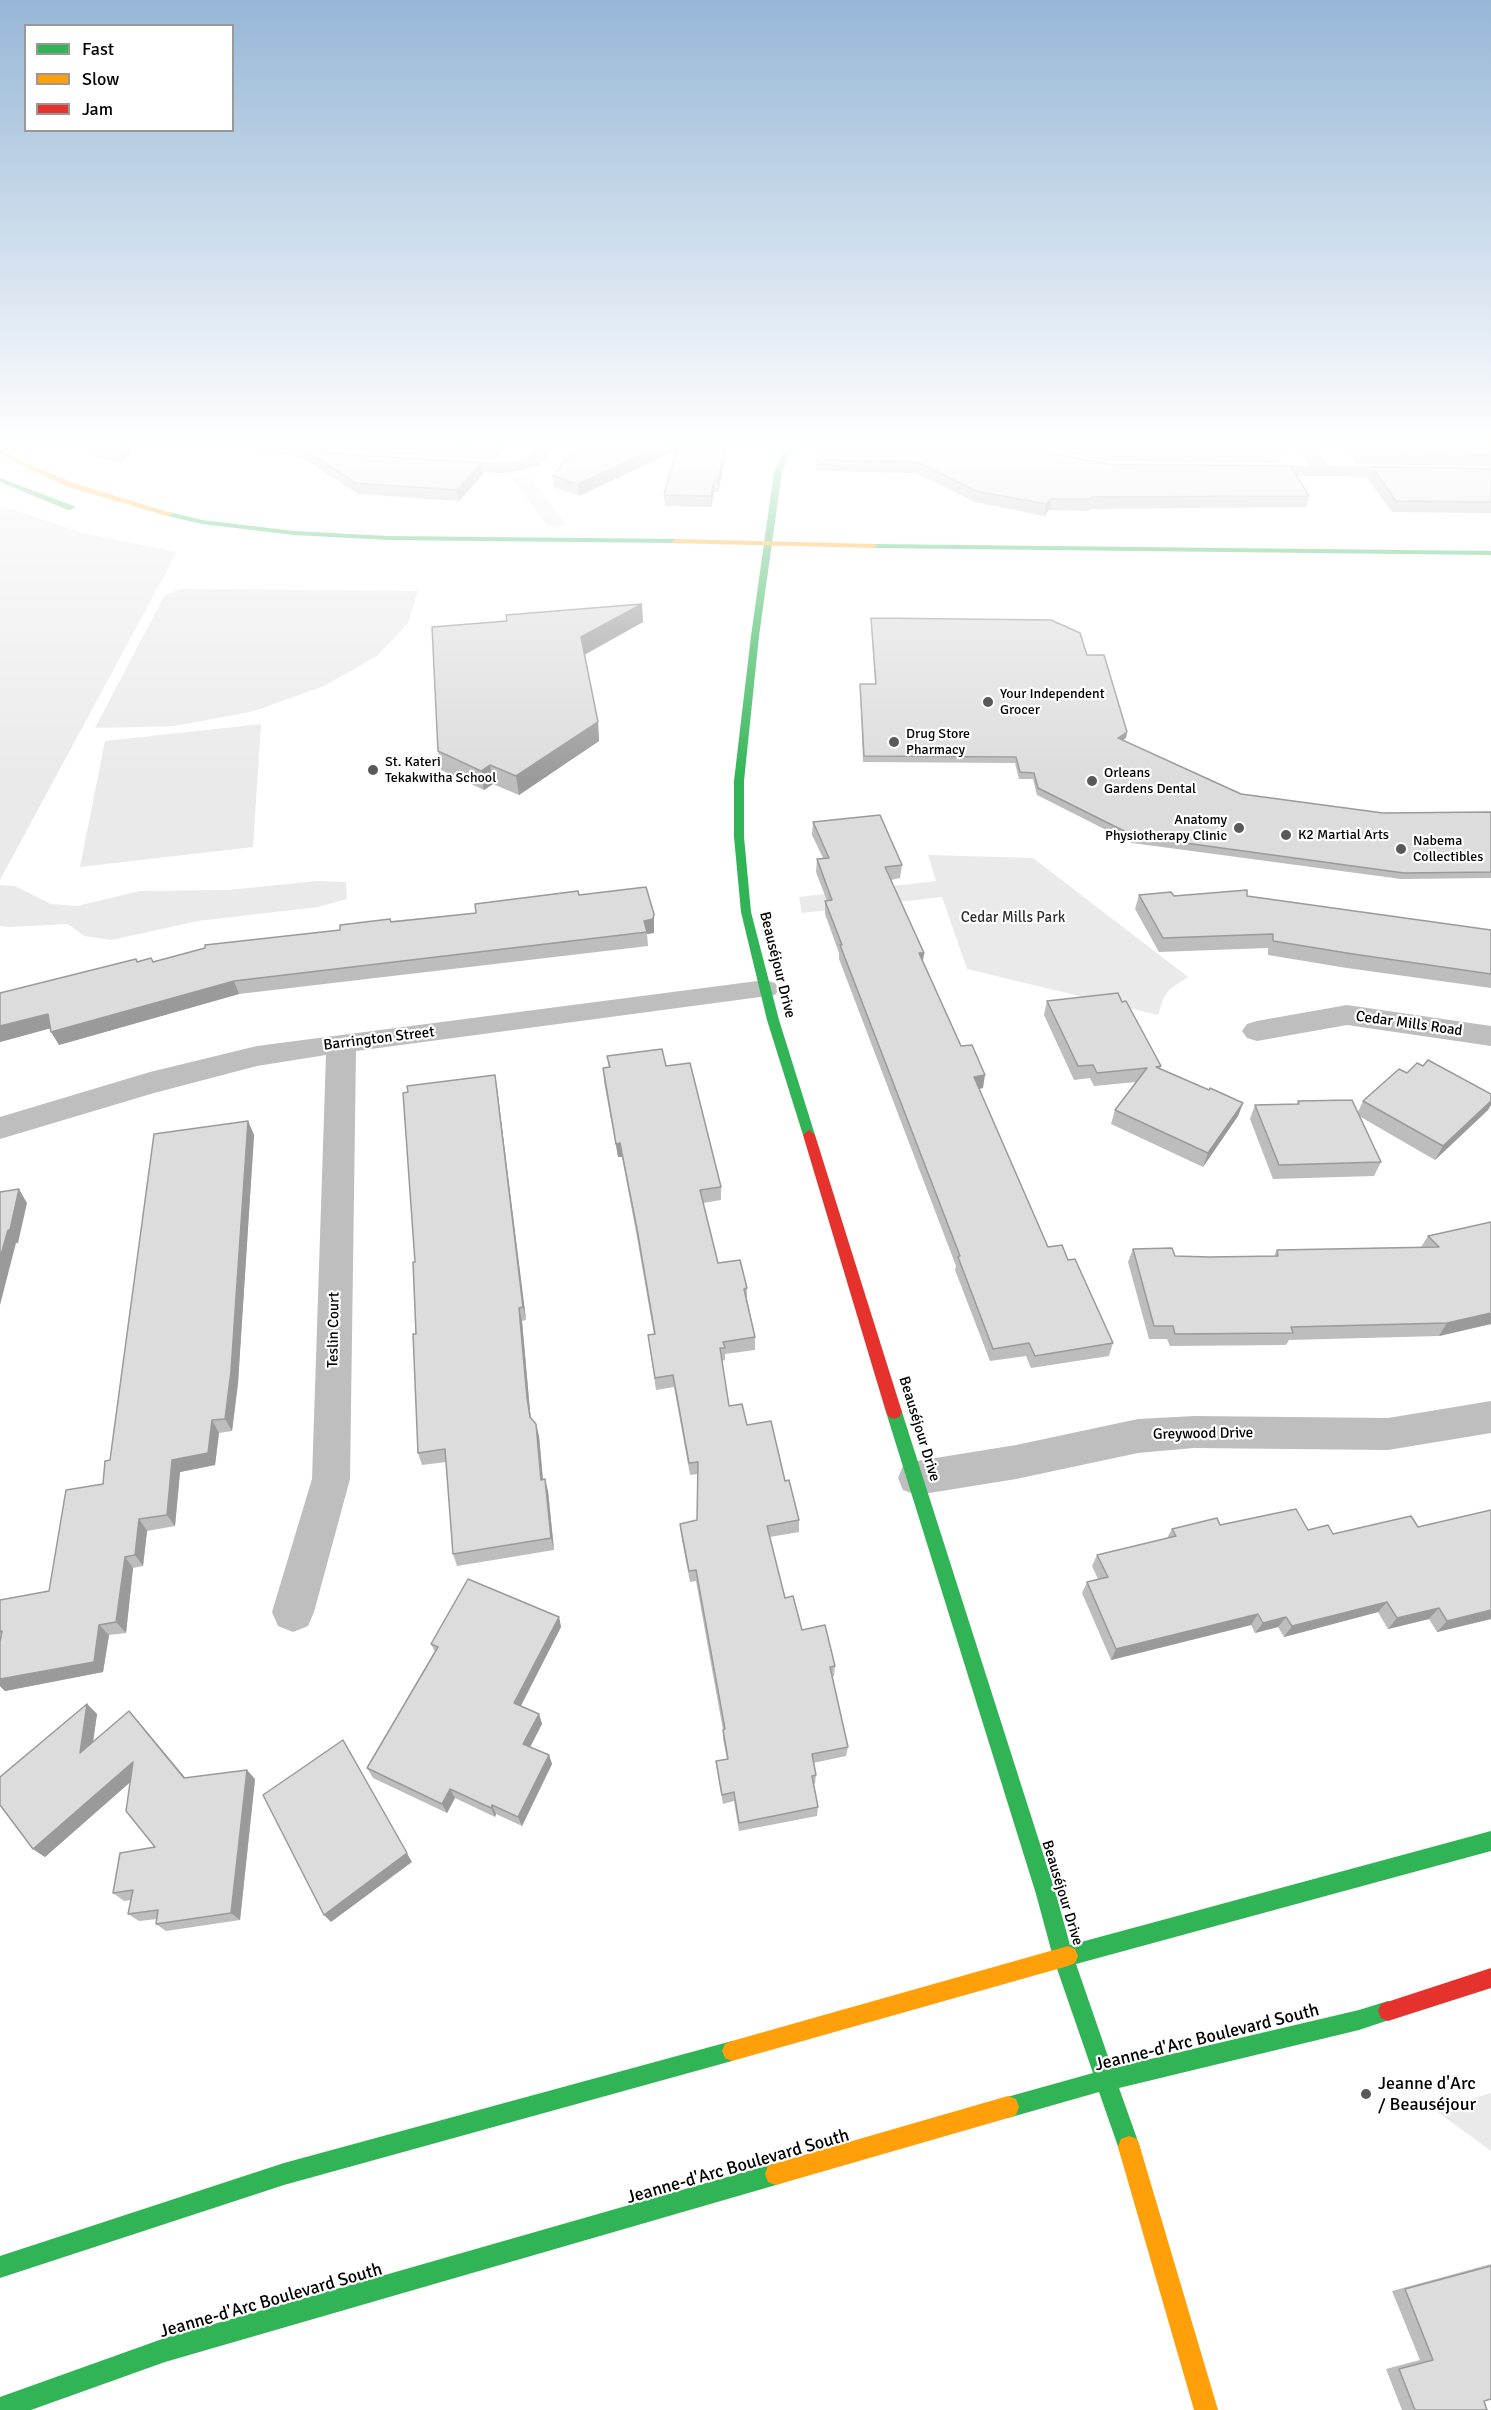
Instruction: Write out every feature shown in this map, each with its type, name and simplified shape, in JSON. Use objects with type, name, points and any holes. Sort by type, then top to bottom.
[{"type":"main road","name":"Beauséjour Drive","points":[[766,555],[739,781],[739,837],[746,912],[765,989],[1064,1957],[1140,2180],[1206,2410]]},
{"type":"main road","points":[[1354,555],[1361,566]]},
{"type":"main road","points":[[0,2267],[284,2174],[527,2109],[1064,1957],[1491,1841]]},
{"type":"main road","name":"Jeanne-d'Arc Boulevard South","points":[[0,2409],[165,2350],[1106,2080],[1359,2020],[1491,1978]]},
{"type":"street","name":"Barrington Street","points":[[0,1128],[150,1083],[257,1056],[765,989]]},
{"type":"street","name":"Cedar Mills Road","points":[[1257,1031],[1347,1015],[1491,1036]]},
{"type":"street","name":"Teslin Court","points":[[293,1612],[332,1479],[339,1092],[342,1043]]},
{"type":"street","name":"Greywood Drive","points":[[917,1478],[1138,1436],[1194,1432],[1388,1434],[1491,1417]]},
{"type":"green space","points":[[0,555],[175,555],[0,880]]},
{"type":"green space","points":[[180,589],[418,591],[408,623],[377,656],[324,686],[254,711],[175,726],[95,728],[164,596]]},
{"type":"green space","points":[[261,724],[253,847],[80,867],[105,741]]},
{"type":"green space","name":"Cedar Mills Park","points":[[928,855],[1033,858],[1188,977],[1170,989],[1164,997],[1158,1015],[967,969],[942,897],[802,913],[799,897],[936,881]]},
{"type":"green space","points":[[318,881],[346,882],[347,899],[318,907],[198,921],[111,940],[84,936],[68,924],[0,926],[0,885],[15,886],[51,904],[77,906],[140,891],[228,890]]},
{"type":"green space","points":[[1491,2093],[1491,2151],[1435,2110]]},
{"type":"building","points":[[642,604],[581,637],[598,722],[516,776],[490,765],[481,771],[438,751],[432,627],[507,621],[506,615]]},
{"type":"building","points":[[871,618],[1051,620],[1080,633],[1087,655],[1104,655],[1127,732],[1118,738],[1241,794],[1383,813],[1491,812],[1491,872],[1404,873],[1134,836],[1038,788],[1034,773],[1020,772],[1016,757],[864,756],[860,684],[876,684]]},
{"type":"building","points":[[880,815],[902,865],[885,867],[924,953],[919,953],[961,1046],[972,1045],[985,1075],[974,1077],[1048,1247],[1062,1245],[1068,1260],[1075,1259],[1113,1343],[1035,1356],[1029,1343],[993,1349],[825,901],[832,900],[817,859],[829,858],[813,822]]},
{"type":"building","points":[[646,887],[654,914],[653,919],[644,921],[647,932],[234,981],[51,1032],[48,1014],[0,1026],[0,993],[136,959],[137,962],[151,958],[153,962],[205,948],[205,945],[340,930],[340,925],[476,913],[475,904],[578,891],[579,895]]},
{"type":"building","points":[[1247,890],[1247,896],[1491,930],[1491,974],[1273,941],[1273,934],[1163,938],[1139,895],[1171,892],[1174,896]]},
{"type":"building","points":[[1118,993],[1122,1002],[1126,1001],[1161,1066],[1156,1067],[1243,1103],[1208,1153],[1115,1110],[1147,1068],[1097,1073],[1093,1065],[1078,1066],[1047,1001]]},
{"type":"building","points":[[662,1049],[666,1066],[690,1063],[721,1187],[700,1190],[718,1263],[740,1260],[747,1288],[744,1289],[755,1337],[723,1342],[725,1348],[720,1348],[729,1406],[742,1404],[747,1425],[771,1421],[785,1481],[789,1480],[799,1520],[767,1526],[785,1598],[793,1596],[802,1630],[825,1625],[835,1666],[830,1667],[848,1747],[812,1754],[816,1775],[812,1776],[818,1807],[739,1823],[734,1792],[722,1795],[716,1761],[728,1759],[723,1730],[725,1729],[696,1570],[689,1571],[680,1524],[697,1520],[698,1462],[689,1463],[673,1375],[655,1378],[648,1335],[655,1334],[637,1229],[620,1143],[616,1144],[603,1068],[610,1067],[607,1056]]},
{"type":"building","points":[[1428,1060],[1491,1094],[1491,1101],[1443,1146],[1363,1101],[1399,1069],[1407,1073],[1417,1063],[1423,1066]]},
{"type":"building","points":[[495,1075],[523,1307],[519,1308],[527,1398],[530,1417],[536,1424],[541,1480],[545,1479],[551,1538],[453,1554],[445,1449],[418,1453],[413,1334],[416,1334],[413,1262],[415,1262],[403,1093],[408,1092],[407,1086]]},
{"type":"building","points":[[1352,1100],[1381,1162],[1279,1165],[1255,1105]]},
{"type":"building","points":[[248,1121],[231,1371],[225,1419],[212,1420],[208,1453],[172,1460],[167,1515],[139,1519],[135,1555],[125,1557],[116,1622],[99,1625],[94,1662],[0,1679],[2,1631],[0,1632],[0,1600],[49,1591],[66,1490],[103,1484],[105,1461],[110,1460],[154,1134]]},
{"type":"building","points":[[19,1189],[10,1230],[8,1230],[0,1258],[0,1192]]},
{"type":"building","points":[[1491,1222],[1491,1313],[1447,1323],[1291,1327],[1293,1333],[1175,1334],[1173,1326],[1154,1326],[1133,1249],[1172,1248],[1175,1256],[1209,1257],[1278,1256],[1277,1250],[1439,1247],[1428,1236]]},
{"type":"building","points":[[1296,1509],[1308,1530],[1328,1525],[1333,1534],[1411,1516],[1418,1527],[1491,1510],[1491,1610],[1447,1621],[1439,1608],[1397,1618],[1387,1602],[1292,1626],[1286,1617],[1263,1623],[1258,1614],[1116,1649],[1087,1582],[1108,1577],[1097,1555],[1176,1536],[1172,1529],[1217,1518],[1220,1525]]},
{"type":"building","points":[[468,1579],[559,1617],[514,1703],[539,1714],[523,1744],[549,1755],[518,1817],[492,1805],[491,1808],[450,1789],[442,1804],[367,1768],[438,1647],[431,1644]]},
{"type":"building","points":[[87,1704],[80,1753],[129,1711],[184,1778],[247,1770],[231,1913],[156,1924],[158,1910],[128,1914],[133,1890],[113,1893],[120,1853],[155,1847],[126,1811],[133,1762],[33,1849],[0,1805],[0,1777]]},
{"type":"building","points":[[343,1740],[407,1853],[324,1915],[263,1795]]},
{"type":"building","points":[[1491,2266],[1491,2399],[1484,2401],[1487,2410],[1415,2410],[1399,2369],[1433,2360],[1405,2289]]},
{"type":"traffic: fast","points":[[766,555],[739,781],[739,837],[746,912],[773,1020],[809,1135]]},
{"type":"traffic: fast","points":[[894,1412],[1046,1894],[1063,1957],[1129,2147]]},
{"type":"traffic: fast","points":[[1068,1956],[1491,1841]]},
{"type":"traffic: fast","points":[[1008,2107],[1106,2080],[1359,2020],[1388,2011]]},
{"type":"traffic: fast","points":[[0,2267],[284,2174],[732,2051]]},
{"type":"traffic: fast","points":[[0,2409],[165,2350],[776,2174]]},
{"type":"traffic: slow","points":[[732,2051],[1068,1956]]},
{"type":"traffic: slow","points":[[776,2174],[1008,2107]]},
{"type":"traffic: slow","points":[[1129,2147],[1206,2410]]},
{"type":"traffic: jam","points":[[809,1135],[894,1412]]},
{"type":"traffic: jam","points":[[1388,2011],[1491,1978]]},
{"type":"place","name":"Your Independent Grocer","points":[[988,702]]},
{"type":"place","name":"Drug Store Pharmacy","points":[[894,742]]},
{"type":"place","name":"St. Kateri Tekakwitha School","points":[[373,770]]},
{"type":"place","name":"Orleans Gardens Dental","points":[[1092,781]]},
{"type":"place","name":"Anatomy Physiotherapy Clinic","points":[[1239,828]]},
{"type":"place","name":"K2 Martial Arts","points":[[1286,835]]},
{"type":"place","name":"Nabema Collectibles","points":[[1401,849]]},
{"type":"place","name":"Jeanne d'Arc / Beauséjour","points":[[1366,2094]]}]
